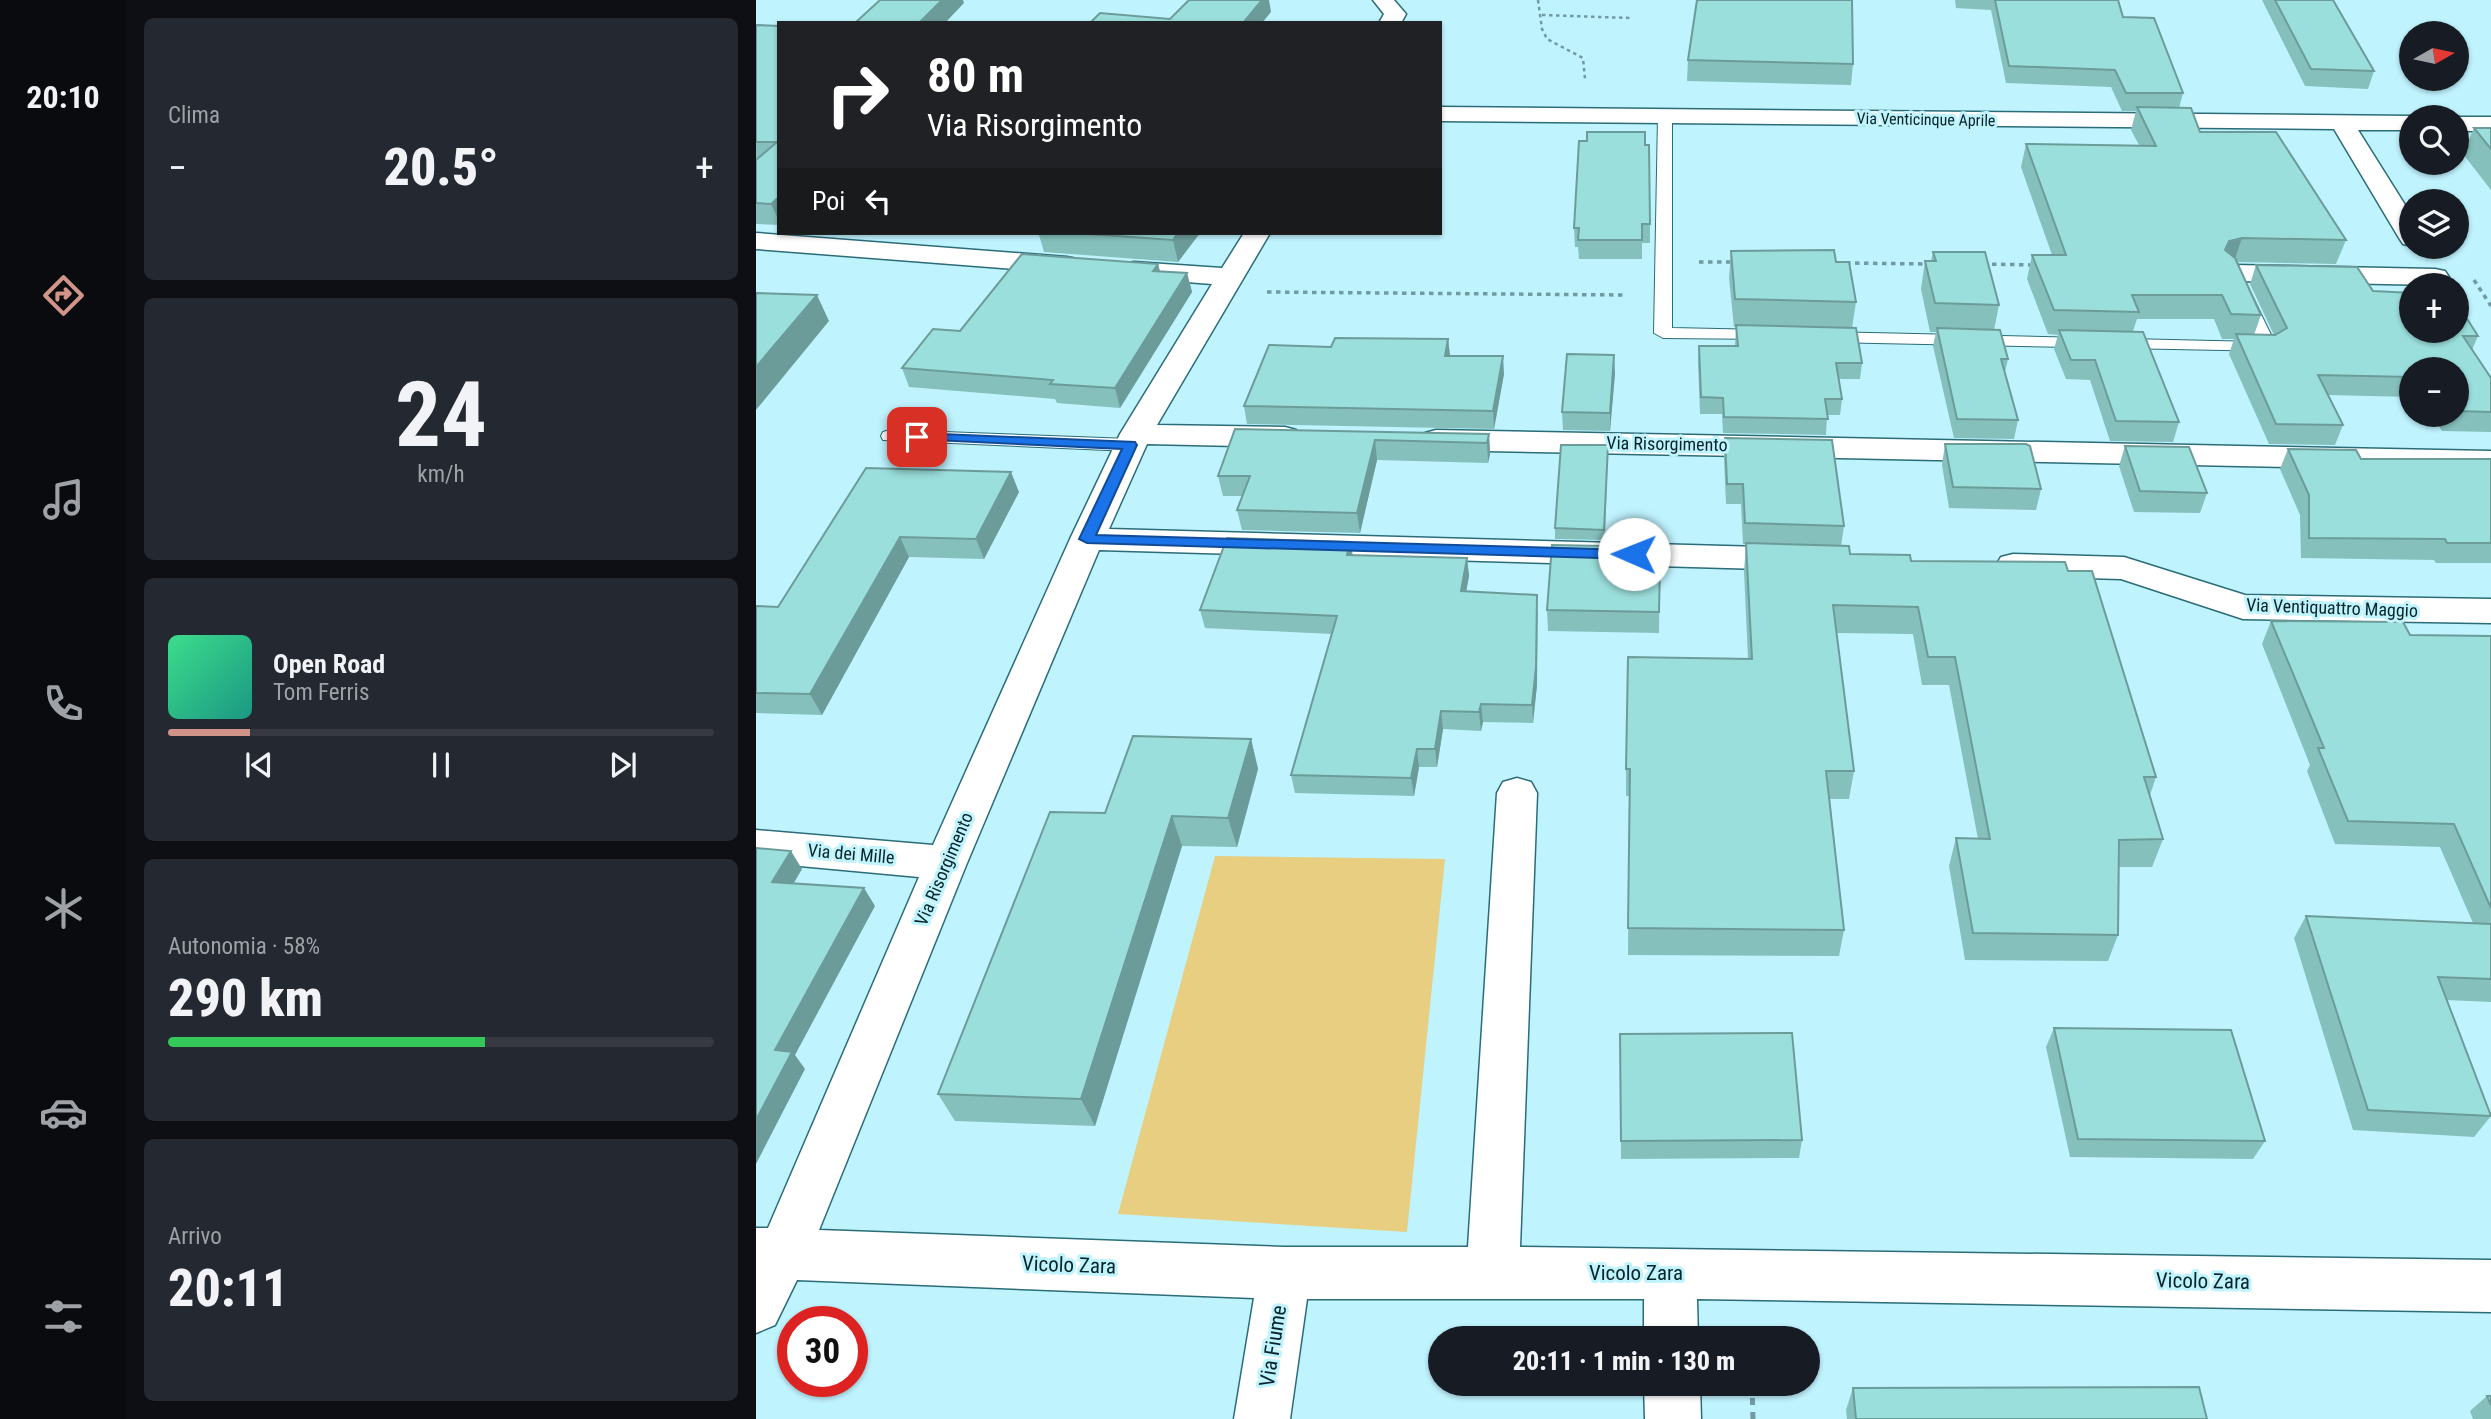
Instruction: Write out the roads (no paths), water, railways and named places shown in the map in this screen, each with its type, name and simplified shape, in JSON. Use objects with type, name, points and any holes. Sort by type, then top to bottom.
[{"type":"street","points":[[1383,0],[1395,14],[1391,21]]},
{"type":"street","name":"Via Venticinque Aprile","points":[[1442,114],[2399,123]]},
{"type":"street","points":[[2342,122],[2399,216]]},
{"type":"street","points":[[2469,124],[2491,124]]},
{"type":"street","name":"Via Risorgimento","points":[[756,1307],[769,1254],[946,863],[1133,439],[1256,235]]},
{"type":"street","points":[[756,241],[1230,277]]},
{"type":"street","points":[[2234,273],[2435,277],[2424,259]]},
{"type":"street","points":[[1133,439],[1318,437]]},
{"type":"street","name":"Via Risorgimento","points":[[1402,439],[2491,461]]},
{"type":"street","points":[[1087,539],[1834,560]]},
{"type":"street","name":"Via Ventiquattro Maggio","points":[[1986,564],[2124,568],[2243,607],[2491,611]]},
{"type":"street","points":[[1493,1273],[1517,793]]},
{"type":"street","name":"Via dei Mille","points":[[756,846],[946,863]]},
{"type":"street","name":"Vicolo Zara","points":[[769,1254],[1284,1273],[1670,1273],[2491,1286]]},
{"type":"street","name":"Via Fiume","points":[[1262,1419],[1284,1273]]},
{"type":"street","points":[[1670,1273],[1671,1326]]},
{"type":"street","points":[[1672,1396],[1673,1419]]},
{"type":"lane","points":[[1665,116],[1663,333],[1787,336]]},
{"type":"lane","points":[[1814,336],[2268,347],[2234,273]]},
{"type":"lane","points":[[890,436],[1133,439]]}]
